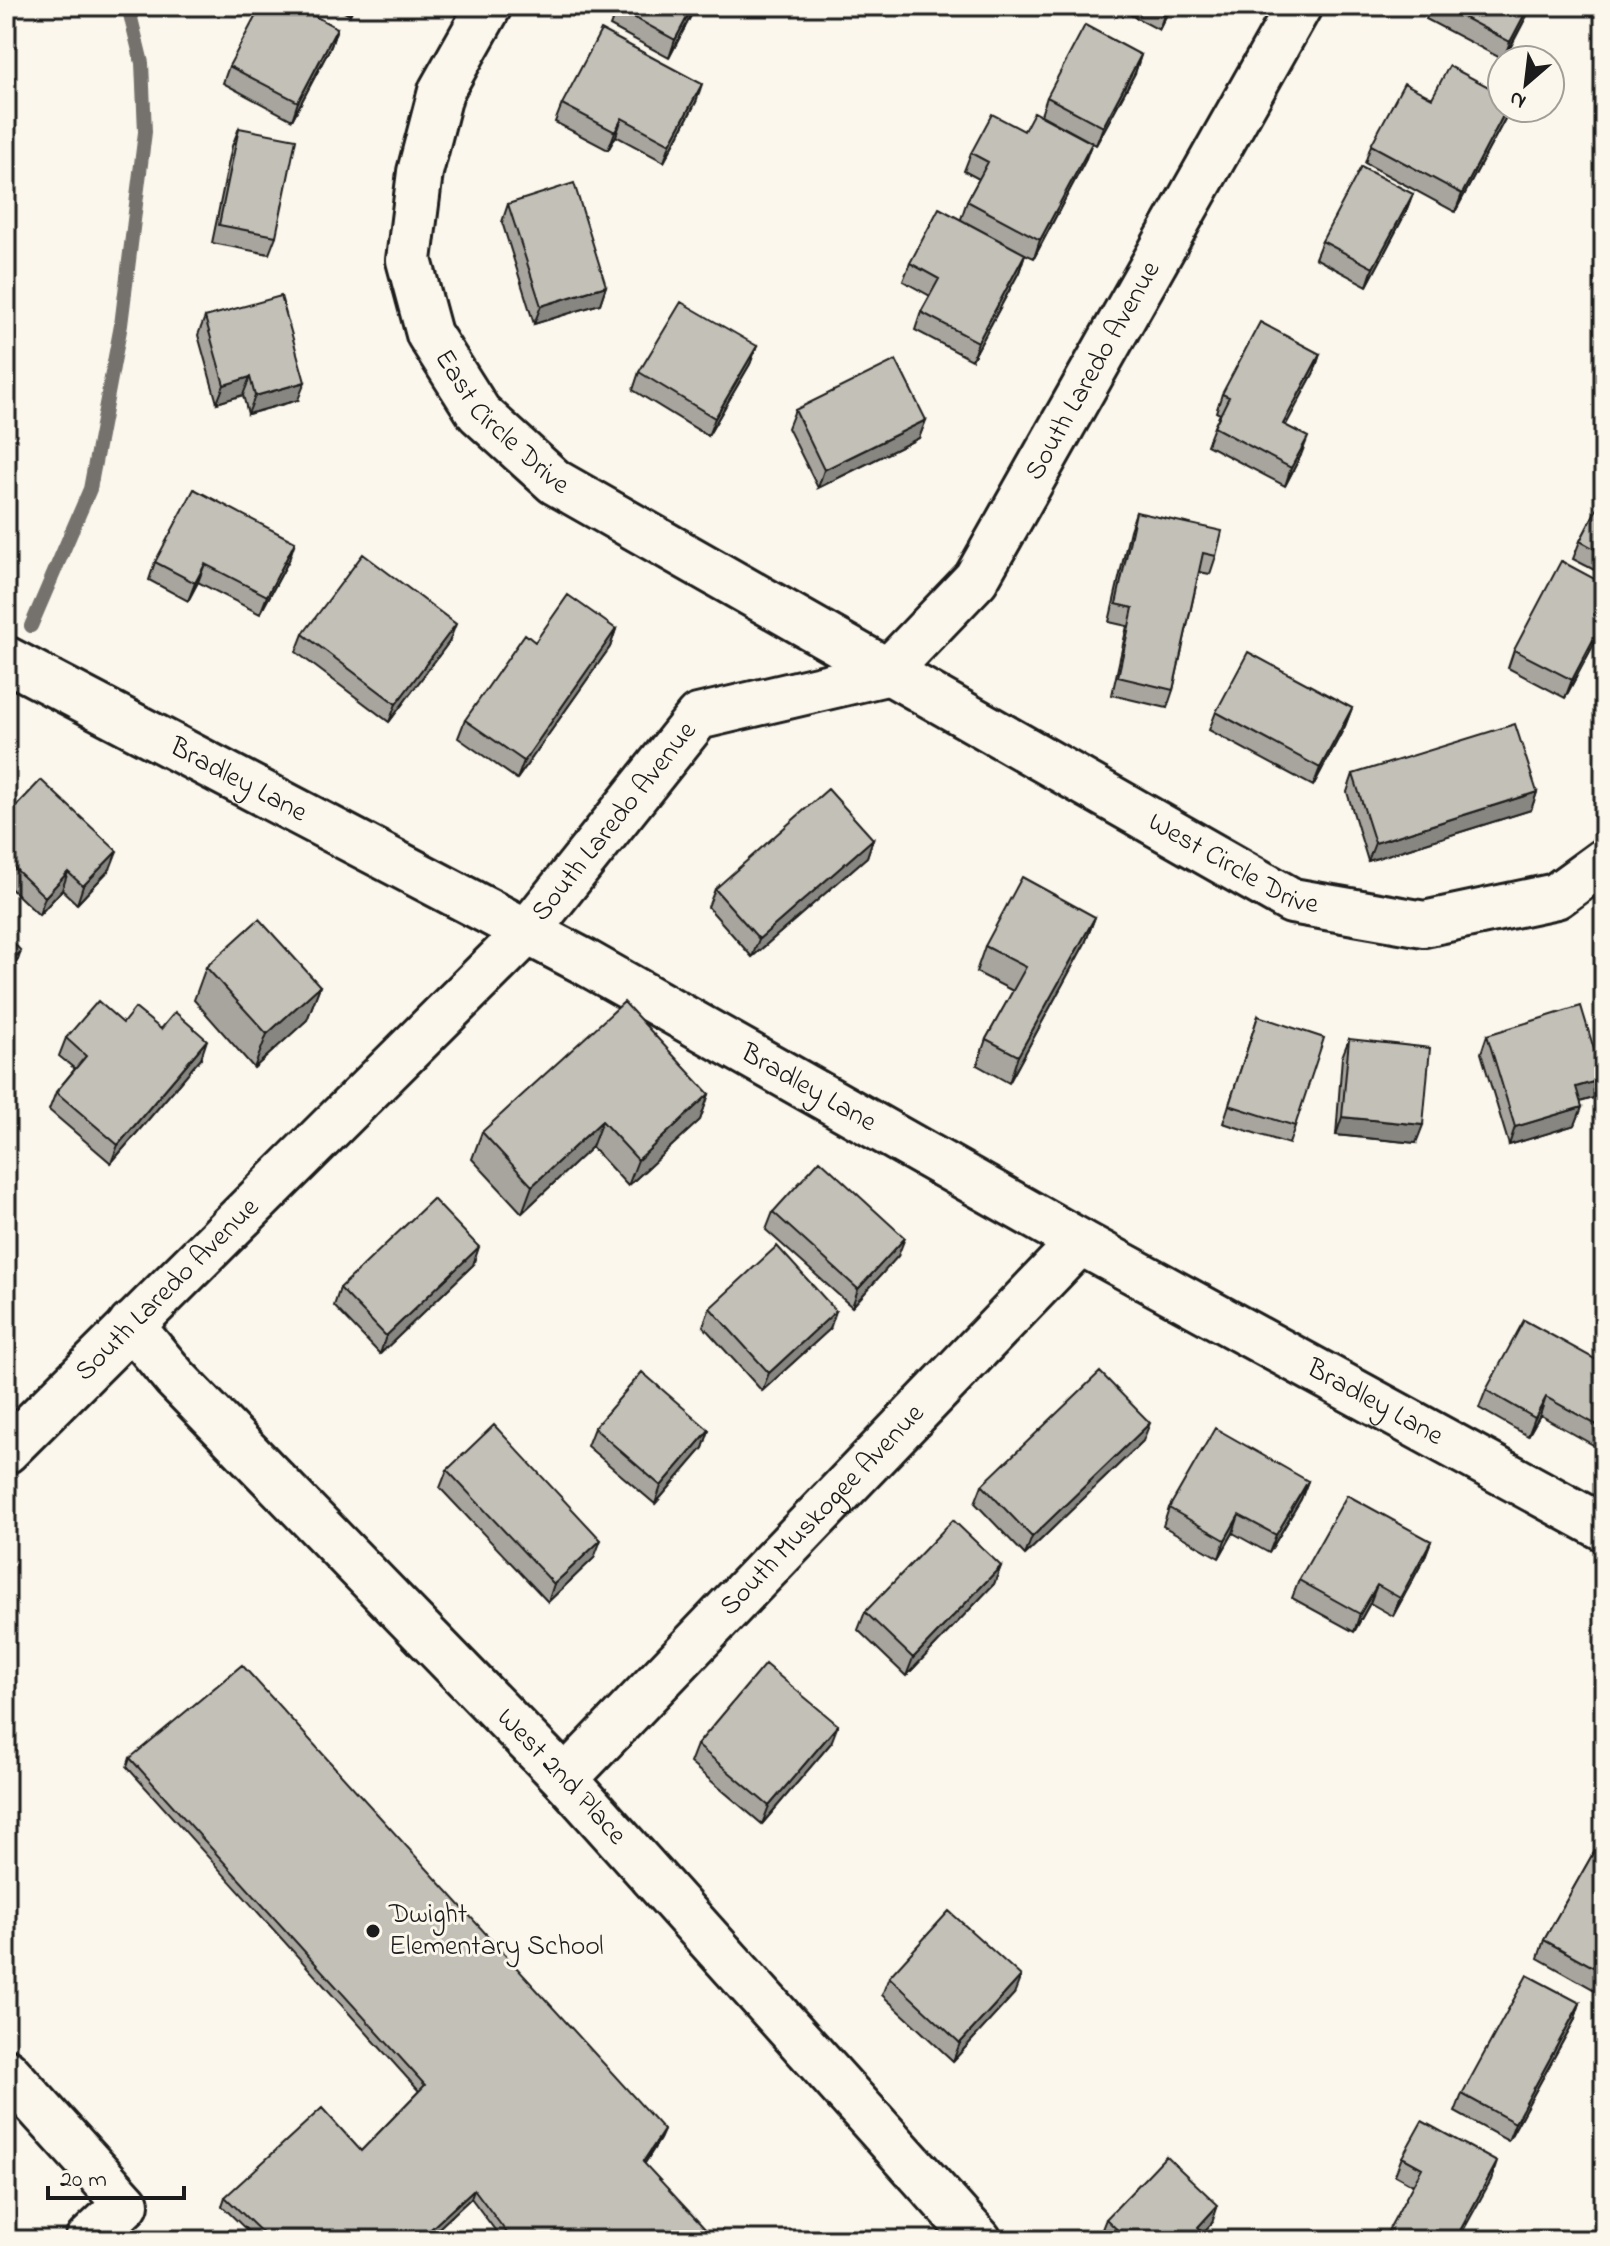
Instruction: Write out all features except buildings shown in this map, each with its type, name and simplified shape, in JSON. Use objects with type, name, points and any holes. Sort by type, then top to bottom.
[{"type":"street","name":"East Circle Drive","points":[[489,6],[441,91],[420,172],[409,260],[429,334],[479,413],[555,482],[886,673]]},
{"type":"street","name":"South Laredo Avenue","points":[[6,1451],[526,933],[698,717],[886,673],[976,579],[1299,6]]},
{"type":"street","name":"Bradley Lane","points":[[6,659],[585,962],[1080,1242],[1604,1528]]},
{"type":"street","name":"West Circle Drive","points":[[886,673],[1292,901],[1424,924],[1556,896],[1604,861]]},
{"type":"street","name":"South Muskogee Avenue","points":[[565,1779],[1080,1242]]},
{"type":"street","name":"West 2nd Place","points":[[131,1325],[175,1378],[565,1779],[979,2240]]},
{"type":"street","points":[[6,2071],[126,2204],[88,2240]]},
{"type":"waterway","points":[[31,626],[90,489],[121,325],[145,132],[142,63],[128,6]]},
{"type":"place","name":"Dwight Elementary School","points":[[373,1931]]}]
